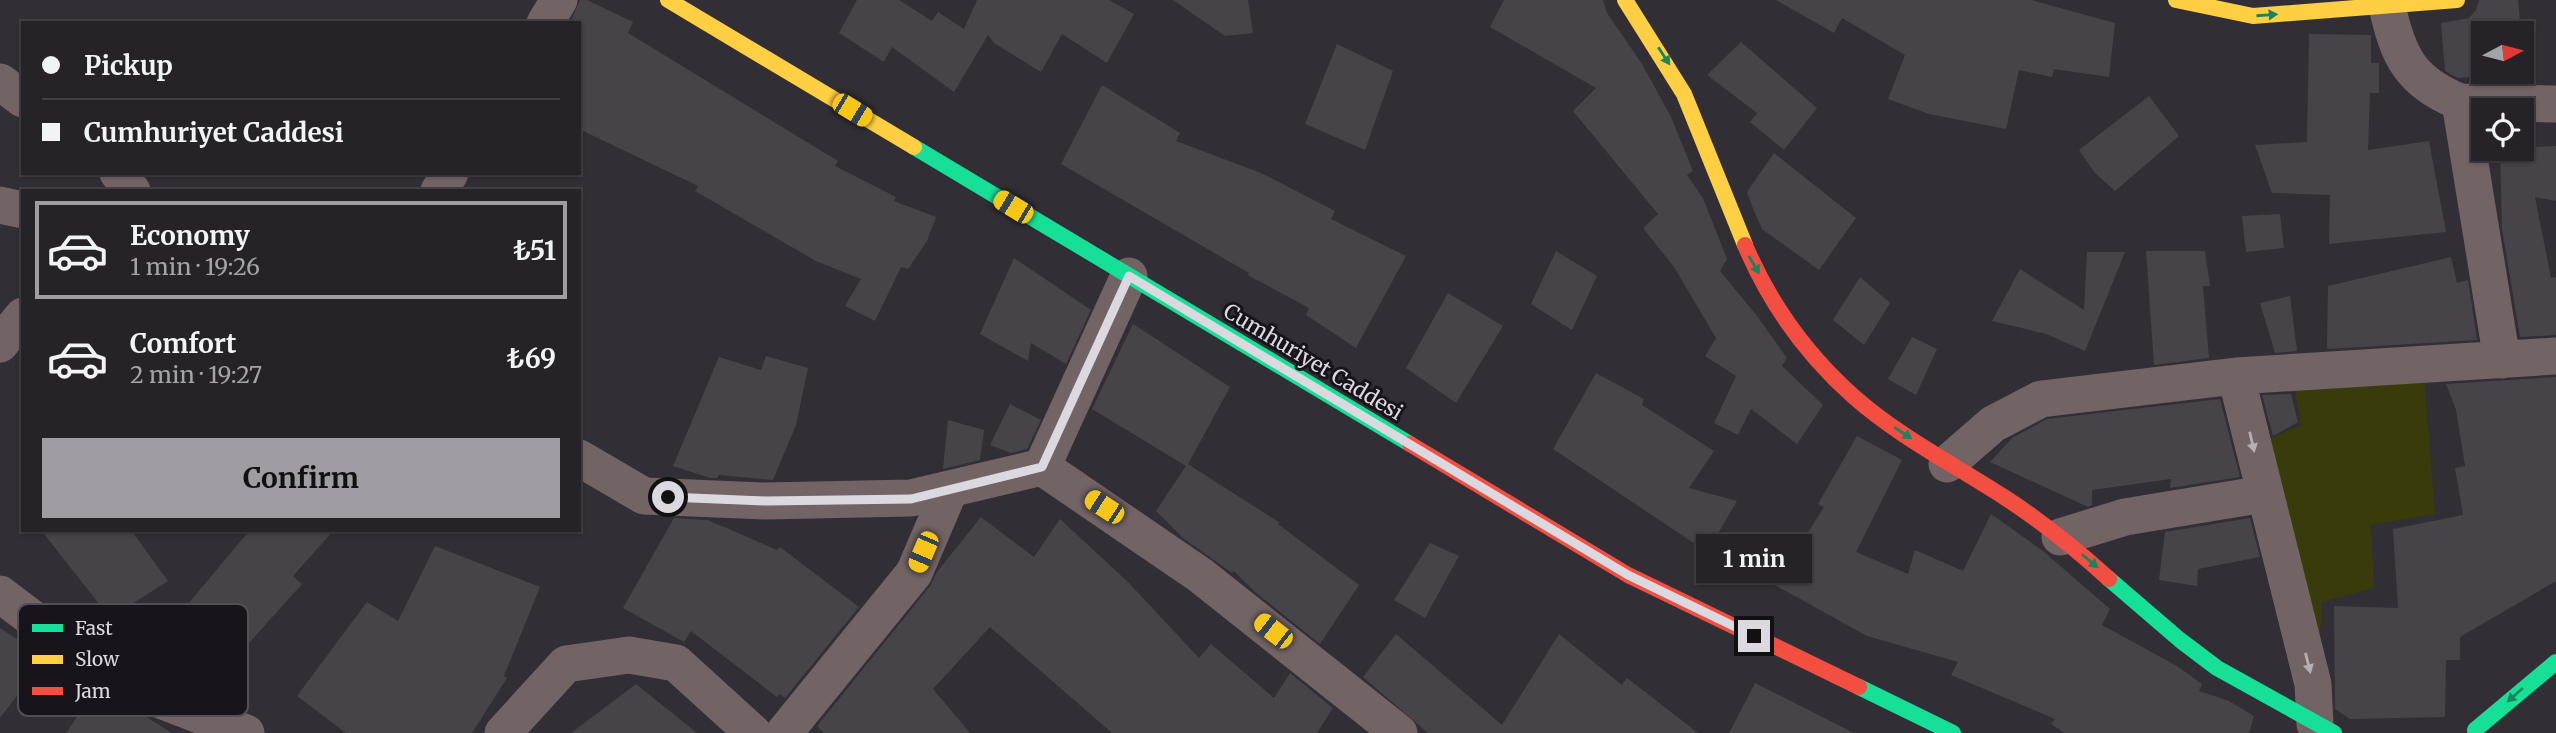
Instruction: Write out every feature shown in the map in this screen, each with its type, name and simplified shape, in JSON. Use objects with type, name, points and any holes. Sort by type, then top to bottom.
[{"type":"main road","name":"Cumhuriyet Caddesi","points":[[668,0],[1628,575],[1952,733]]},
{"type":"main road","points":[[1625,0],[1670,66],[1690,108],[1750,258],[1804,345],[1838,384],[1878,417],[1947,464],[2034,517],[2203,658],[2258,695],[2325,728]]},
{"type":"main road","points":[[2176,0],[2253,16],[2458,0]]},
{"type":"main road","points":[[2456,732],[2482,732],[2541,672],[2556,650]]},
{"type":"main road","points":[[2541,672],[2556,662]]},
{"type":"street","points":[[546,21],[559,0]]},
{"type":"street","points":[[2387,6],[2393,35],[2409,68],[2423,83],[2460,102],[2556,104]]},
{"type":"street","points":[[0,82],[21,98]]},
{"type":"street","points":[[2460,102],[2502,360]]},
{"type":"street","points":[[120,175],[130,189]]},
{"type":"street","points":[[0,205],[21,209]]},
{"type":"street","points":[[1042,467],[1129,276]]},
{"type":"street","points":[[0,344],[21,318]]},
{"type":"street","points":[[1947,464],[1993,424],[2041,399],[2236,376],[2556,356]]},
{"type":"street","points":[[2236,376],[2325,728]]},
{"type":"street","points":[[581,459],[644,496],[766,501],[911,499],[1042,467],[1200,575],[1399,733]]},
{"type":"street","points":[[784,733],[914,573],[950,489]]},
{"type":"street","points":[[2060,537],[2125,517],[2264,494]]},
{"type":"street","points":[[0,594],[18,608]]},
{"type":"street","points":[[503,733],[566,664],[629,655],[676,663],[753,733]]},
{"type":"street","points":[[202,716],[246,733]]},
{"type":"shaded area","points":[[2424,374],[2435,514],[2371,525],[2374,588],[2322,602],[2319,653],[2265,441],[2301,425],[2294,384]]},
{"type":"building","points":[[580,0],[587,0],[633,22],[628,33],[838,161],[835,166],[896,197],[894,201],[936,217],[927,241],[908,269],[901,267],[875,321],[845,306],[861,279],[816,261],[695,191],[698,186],[581,130],[581,21],[571,21]]},
{"type":"building","points":[[857,0],[899,0],[932,21],[938,12],[964,29],[977,0],[1109,0],[1134,14],[1107,63],[1062,34],[1041,72],[994,43],[988,35],[954,92],[892,47],[884,62],[839,33]]},
{"type":"building","points":[[1173,0],[1248,0],[1253,33],[1225,36]]},
{"type":"building","points":[[1504,0],[1603,0],[1607,13],[1642,64],[1671,117],[1693,171],[1687,175],[1703,198],[1727,259],[1720,271],[1787,358],[1782,366],[1823,405],[1797,444],[1751,409],[1738,435],[1714,423],[1736,376],[1705,356],[1716,338],[1674,267],[1643,228],[1658,214],[1573,111],[1596,88],[1490,27]]},
{"type":"building","points":[[1776,0],[2031,0],[2115,23],[2109,77],[2054,69],[2052,77],[2019,70],[2006,129],[1929,114],[1888,99],[1905,55],[1842,18],[1834,33]]},
{"type":"building","points":[[2479,0],[2518,0],[2520,21],[2471,21],[2471,77],[2458,78],[2445,71],[2441,23],[2469,18],[2476,10]]},
{"type":"building","points":[[2309,34],[2371,35],[2371,63],[2379,63],[2379,93],[2370,93],[2368,150],[2429,141],[2446,232],[2329,244],[2330,195],[2272,193],[2255,145],[2307,142]]},
{"type":"building","points":[[1741,42],[1817,108],[1784,150],[1750,122],[1757,113],[1707,75]]},
{"type":"building","points":[[1337,44],[1393,71],[1365,150],[1305,124]]},
{"type":"building","points":[[1102,85],[1180,133],[1176,141],[1261,173],[1335,211],[1331,219],[1406,256],[1356,348],[1306,315],[1309,308],[1061,164]]},
{"type":"building","points":[[2149,96],[2179,136],[2115,191],[2095,173],[2079,150]]},
{"type":"building","points":[[2556,146],[2556,201],[2535,197],[2551,278],[2556,277],[2556,335],[2520,337],[2502,229],[2500,161],[2534,161],[2534,147]]},
{"type":"building","points":[[1774,153],[1856,218],[1819,270],[1762,229],[1754,211],[1747,192]]},
{"type":"building","points":[[2280,214],[2284,248],[2246,252],[2242,216]]},
{"type":"building","points":[[1556,251],[1597,276],[1572,330],[1531,304]]},
{"type":"building","points":[[2146,251],[2205,251],[2210,286],[2203,286],[2209,358],[2154,365]]},
{"type":"building","points":[[2087,252],[2125,252],[2085,351],[2046,334],[1992,321],[2020,269],[2084,310]]},
{"type":"building","points":[[2451,257],[2457,283],[2468,280],[2477,340],[2327,349],[2328,286]]},
{"type":"building","points":[[1014,258],[1091,310],[1066,364],[1031,343],[1028,361],[980,334]]},
{"type":"building","points":[[1860,277],[1890,303],[1864,345],[1833,320]]},
{"type":"building","points":[[1448,293],[1503,326],[1456,403],[1406,368]]},
{"type":"building","points":[[2290,296],[2297,351],[2275,353],[2260,303]]},
{"type":"building","points":[[1133,324],[1230,387],[1188,464],[1280,523],[1278,524],[1359,585],[1320,644],[1255,592],[1234,571],[1232,573],[1183,538],[1156,511],[1186,466],[1092,409]]},
{"type":"building","points":[[1912,337],[1937,349],[1916,395],[1888,379]]},
{"type":"building","points":[[766,356],[808,368],[796,425],[773,480],[719,475],[717,478],[710,478],[673,466],[719,357],[761,370]]},
{"type":"building","points":[[1596,373],[1644,399],[1642,405],[1714,451],[1689,488],[1737,501],[1707,552],[1553,449]]},
{"type":"building","points":[[2556,377],[2556,581],[2460,637],[2460,660],[2446,660],[2445,717],[2350,719],[2335,709],[2334,606],[2398,608],[2393,529],[2463,515],[2455,468],[2465,466],[2456,410],[2446,384]]},
{"type":"building","points":[[2291,394],[2298,422],[2273,436],[2262,395]]},
{"type":"building","points":[[2220,399],[2240,477],[2170,488],[2171,479],[2092,490],[2092,505],[2088,507],[1990,462],[2012,438],[2047,419]]},
{"type":"building","points":[[1010,404],[1041,420],[1027,449],[1011,453],[990,445]]},
{"type":"building","points":[[948,420],[984,430],[980,460],[943,469]]},
{"type":"building","points":[[1857,436],[1902,460],[1856,552],[1908,574],[1915,550],[1963,571],[1991,514],[2043,551],[2110,609],[2102,625],[2177,666],[2202,684],[2199,691],[2229,701],[2254,716],[2249,733],[2064,733],[2051,724],[2055,719],[1951,675],[1958,662],[1867,636],[1775,585],[1824,507],[1818,504]]},
{"type":"building","points":[[981,517],[1034,557],[1060,519],[1128,582],[1199,658],[1211,644],[1274,698],[1290,673],[1333,708],[1317,733],[1112,733],[990,627],[933,689],[970,733],[824,733],[817,726],[930,586],[937,572]]},
{"type":"building","points":[[674,518],[708,520],[777,550],[780,547],[859,607],[785,698],[780,694],[777,697],[691,631],[684,642],[623,608]]},
{"type":"building","points":[[2250,518],[2260,557],[2198,569],[2197,586],[2159,580],[2165,532]]},
{"type":"building","points":[[43,532],[132,532],[168,581],[132,604],[99,604]]},
{"type":"building","points":[[248,532],[332,532],[293,576],[302,584],[248,644],[248,604],[188,604]]},
{"type":"building","points":[[1430,543],[1459,556],[1425,618],[1394,600]]},
{"type":"building","points":[[435,546],[540,587],[504,676],[507,678],[472,733],[346,733],[297,696],[367,602],[398,621]]},
{"type":"building","points":[[0,628],[18,640],[18,695],[0,718]]},
{"type":"building","points":[[1396,634],[1502,725],[1559,634],[1622,685],[1627,678],[1698,733],[1428,733],[1363,677]]},
{"type":"building","points":[[1755,683],[1854,733],[1729,733]]},
{"type":"building","points":[[636,684],[697,733],[571,733]]},
{"type":"building","points":[[78,716],[143,716],[172,733],[66,733]]},
{"type":"traffic: fast","points":[[914,147],[1410,444]]},
{"type":"traffic: fast","points":[[2109,579],[2217,668],[2334,733]]},
{"type":"traffic: fast","points":[[2475,730],[2556,662]]},
{"type":"traffic: fast","points":[[1859,687],[1953,733]]},
{"type":"traffic: slow","points":[[668,0],[914,147]]},
{"type":"traffic: slow","points":[[1625,0],[1684,94],[1745,245]]},
{"type":"traffic: slow","points":[[2176,0],[2253,16],[2457,0]]},
{"type":"traffic: jam","points":[[1745,245],[1765,287],[1790,326],[1820,363],[1853,396],[1907,437],[2031,516],[2109,579]]},
{"type":"traffic: jam","points":[[1410,444],[1628,575],[1859,687]]},
{"type":"route","points":[[668,497],[766,501],[911,499],[1042,467],[1129,276],[1628,575],[1754,636]]}]
